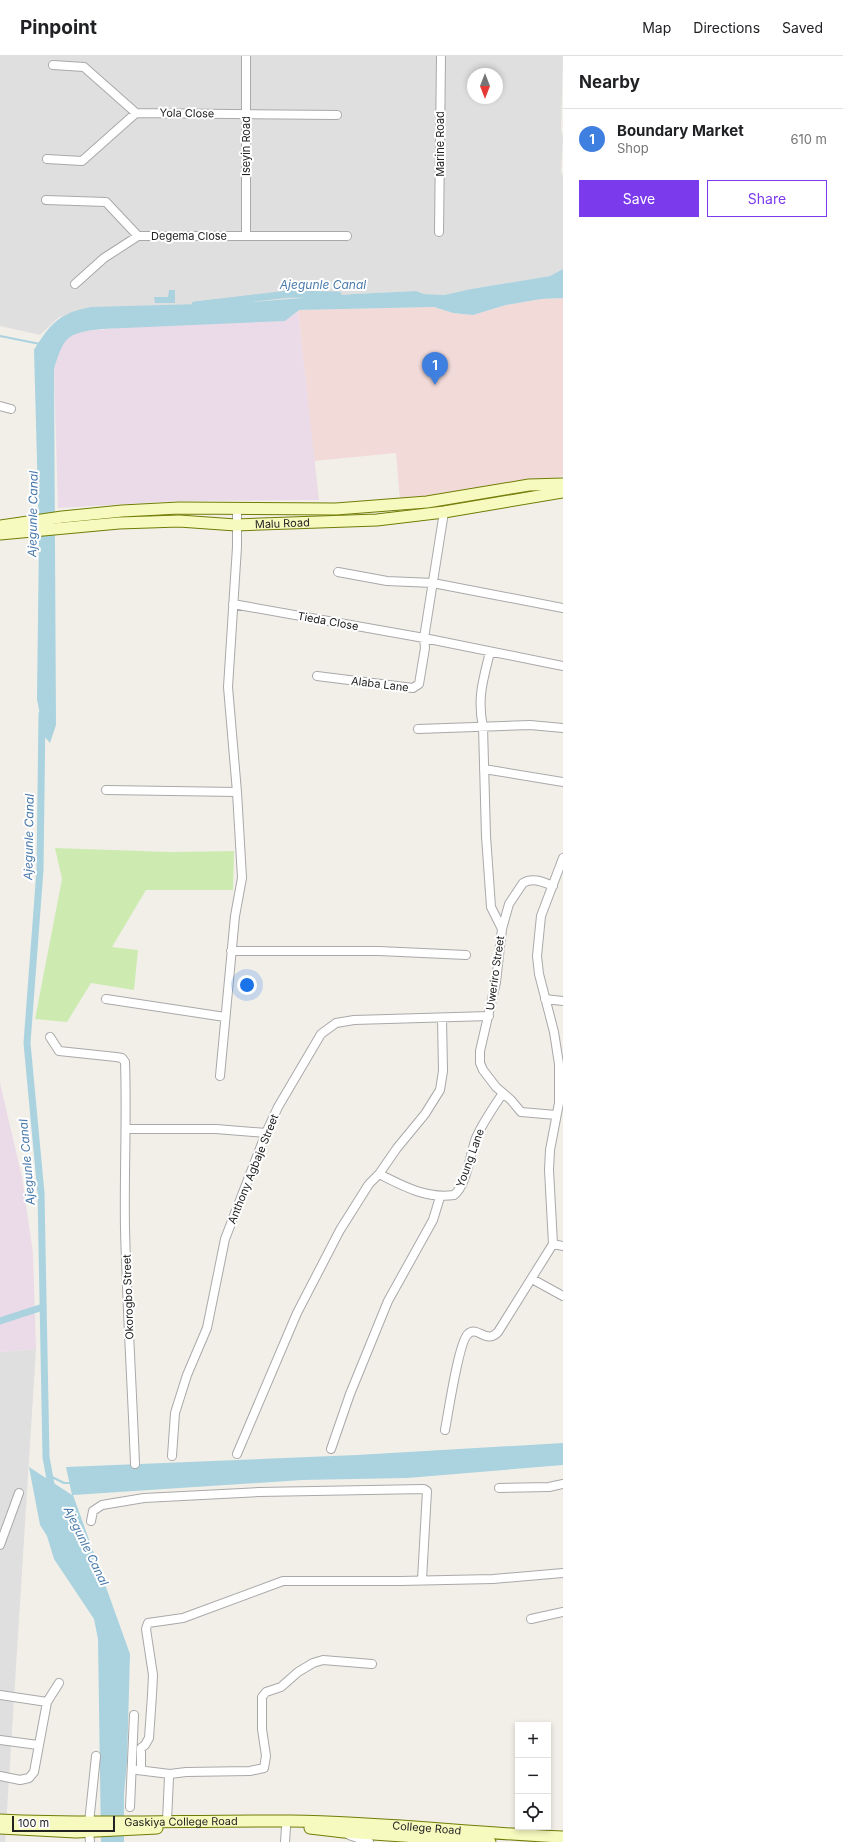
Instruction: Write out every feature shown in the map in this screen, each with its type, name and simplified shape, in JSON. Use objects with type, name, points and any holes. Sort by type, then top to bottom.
[{"type":"main road","name":"Malu Road","points":[[62,523],[122,511],[179,508],[336,509],[427,502],[529,485],[563,484]]},
{"type":"main road","name":"Malu Road","points":[[0,526],[31,526],[62,523],[179,521],[236,525],[346,522],[444,512],[563,492]]},
{"type":"main road","points":[[427,502],[427,514]]},
{"type":"main road","name":"Malu Road","points":[[0,534],[31,526]]},
{"type":"main road","name":"Gaskiya College Road","points":[[0,1820],[93,1830]]},
{"type":"main road","name":"Gaskiya College Road","points":[[0,1828],[65,1832],[144,1825],[168,1821],[288,1824]]},
{"type":"main road","name":"Gaskiya College Road","points":[[144,1825],[288,1824]]},
{"type":"main road","name":"College Road","points":[[288,1824],[344,1832],[490,1842]]},
{"type":"main road","name":"College Road","points":[[288,1824],[563,1837]]},
{"type":"street","name":"Iseyin Road","points":[[246,56],[246,236]]},
{"type":"street","name":"Marine Road","points":[[439,232],[441,56]]},
{"type":"street","points":[[47,159],[82,161],[136,113],[84,67],[53,66]]},
{"type":"street","name":"Yola Close","points":[[136,113],[337,115]]},
{"type":"street","name":"Degema Close","points":[[46,200],[106,202],[138,236],[347,236]]},
{"type":"street","points":[[75,284],[104,258],[138,236]]},
{"type":"street","points":[[0,406],[11,409]]},
{"type":"street","points":[[220,1076],[231,951],[235,916],[242,878],[237,792],[228,687],[237,547],[237,509]]},
{"type":"street","points":[[424,638],[444,512]]},
{"type":"street","points":[[338,572],[387,580],[433,583],[563,608]]},
{"type":"street","name":"Tieda Close","points":[[233,604],[424,638],[563,666]]},
{"type":"street","name":"Alaba Lane","points":[[318,676],[413,688],[419,684],[421,678],[425,648],[424,638]]},
{"type":"street","points":[[490,652],[480,696],[480,710],[483,726],[486,836],[491,907],[502,929]]},
{"type":"street","points":[[418,729],[530,725],[563,728]]},
{"type":"street","points":[[484,769],[563,782]]},
{"type":"street","points":[[106,790],[237,792]]},
{"type":"street","points":[[445,1430],[458,1360],[466,1335],[469,1332],[475,1332],[489,1338],[494,1337],[553,1244],[549,1170],[550,1150],[560,1090],[559,1064],[554,1032],[539,974],[537,939],[541,916],[563,858]]},
{"type":"street","name":"Uweriro Street","points":[[553,886],[531,879],[523,883],[509,904],[502,929],[496,982],[480,1051],[480,1063],[483,1070],[502,1093],[511,1100],[521,1112],[556,1115]]},
{"type":"street","points":[[231,951],[379,951],[466,955]]},
{"type":"street","points":[[545,998],[563,1001]]},
{"type":"street","points":[[106,999],[225,1017]]},
{"type":"street","name":"Anthony Agbaje Street","points":[[172,1456],[175,1413],[187,1375],[208,1328],[224,1239],[266,1133],[278,1107],[321,1034],[336,1023],[354,1020],[489,1016]]},
{"type":"street","points":[[237,1454],[297,1313],[340,1230],[369,1184],[379,1174],[397,1148],[425,1114],[440,1090],[443,1071],[442,1018]]},
{"type":"street","name":"Okorogbo Street","points":[[50,1037],[57,1049],[63,1052],[122,1058],[125,1062],[125,1230],[135,1464]]},
{"type":"street","name":"Young Lane","points":[[440,1197],[454,1195],[458,1192],[478,1134],[484,1121],[502,1093]]},
{"type":"street","points":[[126,1129],[216,1129],[266,1133]]},
{"type":"street","points":[[331,1449],[350,1394],[388,1301],[433,1220],[440,1197],[414,1191],[379,1174]]},
{"type":"street","points":[[553,1244],[563,1246]]},
{"type":"street","points":[[532,1279],[563,1296]]},
{"type":"street","points":[[499,1488],[549,1487],[563,1484]]},
{"type":"street","points":[[91,1521],[93,1512],[102,1505],[144,1498],[259,1492],[424,1489],[427,1491],[427,1497],[424,1524],[422,1580]]},
{"type":"street","points":[[0,1545],[19,1493]]},
{"type":"street","points":[[130,1806],[141,1748],[145,1745],[149,1738],[153,1675],[146,1629],[148,1624],[183,1618],[283,1581],[494,1579],[563,1574]]},
{"type":"street","points":[[531,1619],[563,1612]]},
{"type":"street","points":[[137,1770],[170,1774],[261,1770],[264,1768],[266,1756],[262,1729],[262,1697],[266,1692],[281,1687],[298,1672],[312,1663],[323,1660],[372,1664]]},
{"type":"street","points":[[0,1776],[20,1780],[29,1778],[34,1772],[47,1702],[59,1683]]},
{"type":"street","points":[[0,1695],[47,1702]]},
{"type":"street","points":[[134,1715],[137,1770]]},
{"type":"street","points":[[0,1740],[38,1745]]},
{"type":"street","points":[[93,1830],[96,1756]]},
{"type":"street","points":[[168,1821],[170,1774]]},
{"type":"street","points":[[285,1842],[288,1824]]},
{"type":"street","points":[[344,1832],[369,1842]]},
{"type":"shaded area","points":[[0,56],[563,56],[561,129],[563,138],[561,171],[563,177],[563,269],[550,276],[444,295],[424,294],[415,291],[354,294],[59,317],[40,335],[0,326]]},
{"type":"shaded area","points":[[563,298],[563,476],[537,483],[400,501],[396,453],[314,461],[298,310],[434,307],[453,313],[473,315],[506,305],[541,299]]},
{"type":"shaded area","points":[[298,310],[319,500],[178,501],[58,508],[54,369],[59,351],[65,340],[77,332]]},
{"type":"shaded area","points":[[0,1083],[22,1177],[33,1253],[36,1349],[0,1352]]},
{"type":"shaded area","points":[[36,1349],[5,1842],[0,1842],[0,1352]]},
{"type":"green space","points":[[55,848],[171,852],[234,851],[233,890],[146,890],[112,947],[138,950],[134,990],[91,983],[67,1022],[35,1019],[62,879]]},
{"type":"water","points":[[563,269],[563,298],[541,299],[506,305],[473,315],[453,313],[434,307],[299,310],[285,321],[102,329],[81,332],[69,338],[61,349],[54,369],[56,725],[50,743],[44,736],[37,699],[39,535],[34,350],[45,333],[56,321],[63,316],[91,307],[238,303],[416,291],[424,294],[444,295],[550,276]]},
{"type":"water","points":[[169,290],[175,290],[175,303],[155,303],[154,297],[168,297]]},
{"type":"water","points":[[563,1443],[563,1465],[407,1478],[302,1480],[73,1495],[130,1654],[127,1762],[124,1794],[124,1842],[101,1842],[98,1639],[94,1619],[54,1559],[47,1536],[40,1525],[29,1467],[72,1495],[66,1467],[357,1455]]},
{"type":"waterway","name":"Ajegunle Canal","points":[[195,305],[289,294],[338,295]]},
{"type":"waterway","points":[[0,336],[40,344]]},
{"type":"waterway","name":"Ajegunle Canal","points":[[42,714],[40,870],[27,1043],[41,1193],[46,1457],[52,1490]]},
{"type":"waterway","points":[[0,1321],[43,1307]]},
{"type":"waterway","points":[[50,1476],[64,1483],[73,1483]]},
{"type":"place","name":"Boundary Market","points":[[435,385]]}]
